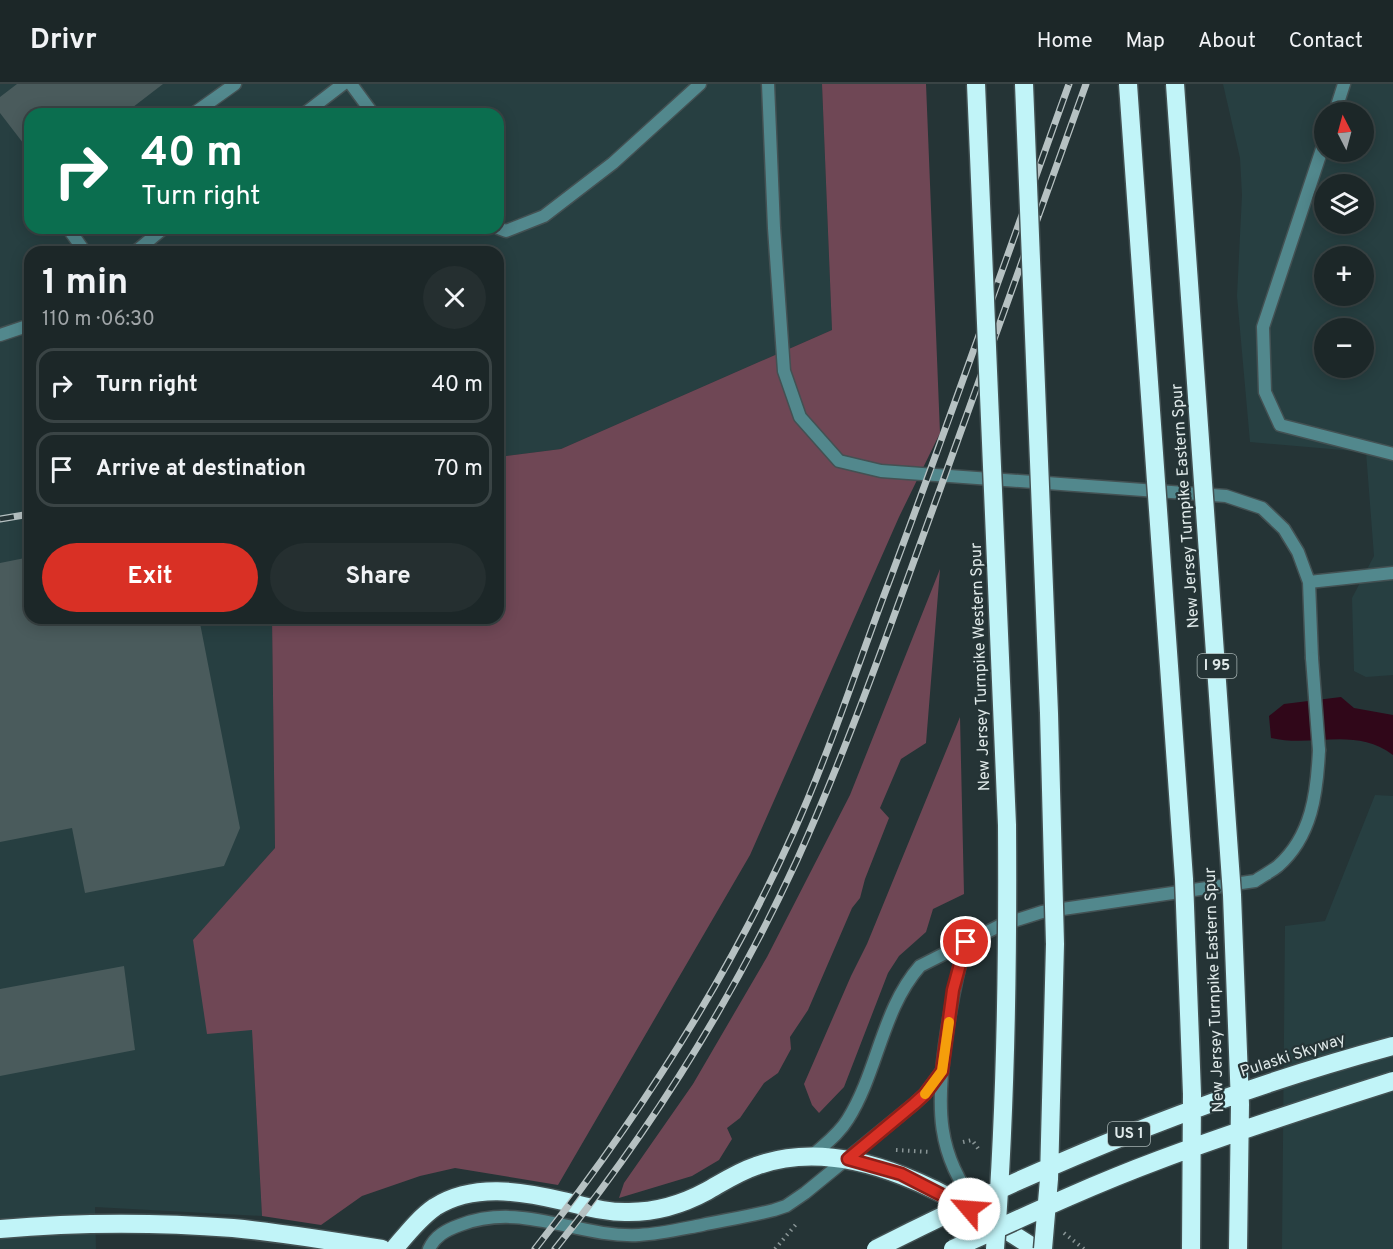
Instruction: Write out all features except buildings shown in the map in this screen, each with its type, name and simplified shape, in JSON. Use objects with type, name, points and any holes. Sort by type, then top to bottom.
[{"type":"highway","name":"New Jersey Turnpike Western Spur","points":[[976,84],[1007,825],[1006,1057],[995,1249]]},
{"type":"highway","points":[[1024,84],[1050,724],[1056,944],[1050,1158],[1043,1249]]},
{"type":"highway","name":"New Jersey Turnpike Eastern Spur","points":[[1128,84],[1184,879],[1192,1094],[1191,1249]]},
{"type":"highway","name":"New Jersey Turnpike Eastern Spur","points":[[1175,84],[1232,894],[1240,1104],[1238,1249]]},
{"type":"highway","name":"Pulaski Skyway","points":[[876,1249],[949,1212],[1123,1137],[1288,1077],[1393,1046]]},
{"type":"highway","name":"US 1","points":[[953,1249],[1157,1161],[1284,1115],[1393,1081]]},
{"type":"highway","points":[[394,1249],[416,1224],[435,1208],[447,1201],[485,1192],[509,1191],[534,1194],[616,1212],[656,1209],[696,1197],[755,1166],[813,1155],[848,1159],[901,1174],[987,1218],[1036,1249]]},
{"type":"highway","points":[[0,1229],[95,1223],[159,1224],[244,1230],[382,1249]]},
{"type":"highway","points":[[404,1249],[416,1224]]},
{"type":"street","points":[[201,108],[235,84]]},
{"type":"street","points":[[312,108],[343,84]]},
{"type":"street","points":[[351,84],[369,108]]},
{"type":"street","points":[[504,230],[544,216],[613,163],[700,84]]},
{"type":"street","points":[[768,84],[774,228],[784,371],[800,417],[839,461],[881,471],[1226,496],[1262,508],[1284,529],[1298,552],[1309,582],[1319,750],[1318,787],[1311,818],[1296,845],[1278,866],[1255,880],[1042,912],[1001,925],[920,966],[912,975],[896,1003],[849,1117],[836,1135],[813,1155]]},
{"type":"street","points":[[1338,102],[1344,84]]},
{"type":"street","points":[[1318,162],[1263,327],[1265,392],[1280,425],[1393,454]]},
{"type":"street","points":[[142,246],[157,234]]},
{"type":"street","points":[[0,335],[24,327]]},
{"type":"street","points":[[1309,582],[1393,573]]},
{"type":"street","points":[[966,942],[952,999],[942,1071],[940,1117],[946,1148],[962,1184],[987,1218]]},
{"type":"street","points":[[429,1249],[438,1236],[447,1230],[472,1220],[502,1216],[530,1217],[610,1234],[626,1235],[656,1233],[762,1213],[786,1206],[848,1159],[920,1099],[942,1071]]},
{"type":"shaded area","points":[[0,84],[822,84],[832,330],[561,449],[504,456],[504,246],[24,246],[24,624],[272,624],[275,848],[193,941],[252,1029],[262,1216],[95,1207],[96,1249],[0,1249]]},
{"type":"shaded area","points":[[822,84],[926,84],[940,433],[899,517],[750,855],[558,1185],[455,1168],[420,1176],[362,1196],[321,1225],[262,1216],[252,1030],[207,1034],[193,940],[275,848],[272,624],[504,624],[504,456],[561,449],[832,330]]},
{"type":"shaded area","points":[[1223,84],[1393,84],[1393,675],[1366,677],[1354,671],[1352,598],[1374,556],[1366,452],[1250,442],[1237,296],[1242,195],[1240,158]]},
{"type":"shaded area","points":[[940,569],[926,743],[901,759],[880,808],[889,818],[860,898],[852,908],[808,1010],[790,1037],[791,1049],[778,1073],[764,1083],[740,1118],[727,1128],[732,1139],[719,1160],[692,1176],[619,1198],[624,1183],[693,1084],[767,957],[850,795]]},
{"type":"shaded area","points":[[1341,697],[1354,708],[1393,715],[1393,755],[1378,746],[1363,742],[1271,738],[1269,716],[1284,704]]},
{"type":"shaded area","points":[[960,717],[964,894],[933,909],[926,932],[899,956],[888,973],[844,1087],[819,1113],[812,1105],[804,1084],[867,944]]},
{"type":"shaded area","points":[[1375,795],[1393,796],[1393,1249],[1282,1249],[1285,926],[1325,921]]},
{"type":"railway","points":[[535,1249],[609,1151],[677,1048],[739,942],[794,831],[842,711],[1069,84]]},
{"type":"railway","points":[[555,1249],[624,1158],[688,1062],[746,963],[797,860],[836,769],[871,677],[1086,84]]},
{"type":"railway","points":[[0,519],[24,515]]},
{"type":"slow traffic","points":[[925,1094],[942,1071],[949,1022]]},
{"type":"route","points":[[966,942],[953,990],[942,1071],[925,1094],[848,1159],[901,1174],[969,1209]]}]
